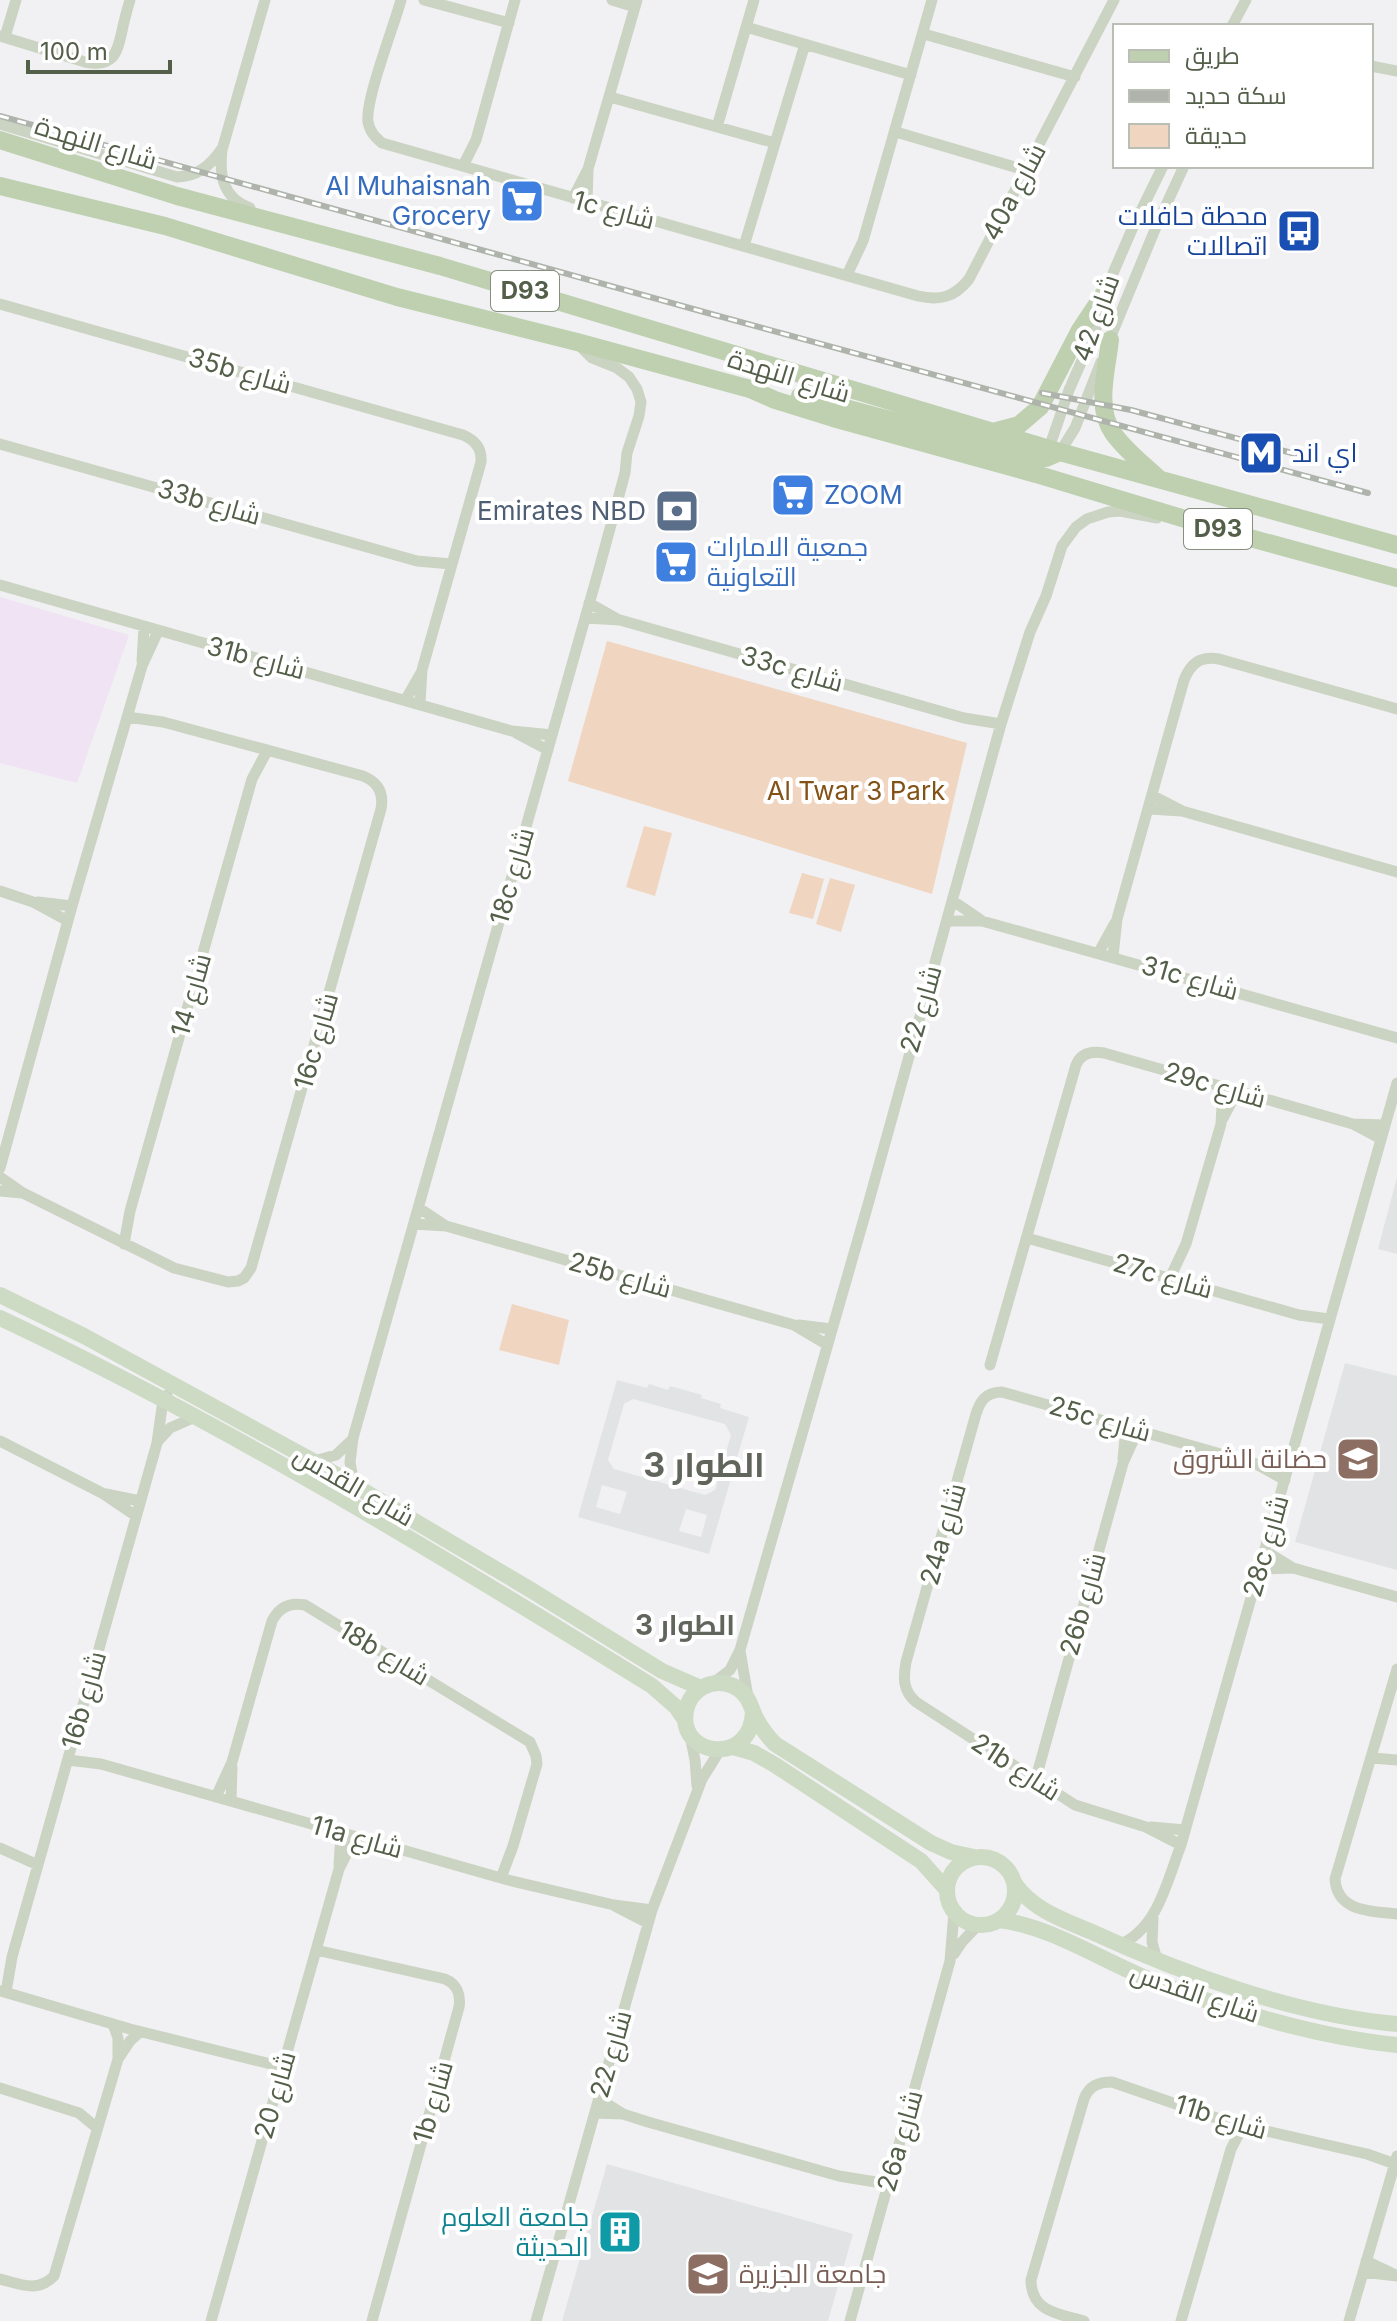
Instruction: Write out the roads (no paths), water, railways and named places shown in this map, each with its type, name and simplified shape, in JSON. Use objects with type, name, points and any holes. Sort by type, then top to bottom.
[{"type":"main road","name":"شارع النهدة","points":[[0,140],[177,196]]},
{"type":"main road","name":"شارع النهدة","points":[[0,152],[319,232],[455,270],[992,432],[1228,532],[1397,578]]},
{"type":"main road","name":"شارع النهدة","points":[[0,173],[397,297],[750,389],[821,401],[1021,455],[1160,480],[1397,545]]},
{"type":"main road","name":"شارع النهدة","points":[[0,186],[165,226]]},
{"type":"main road","points":[[992,432],[1019,425],[1040,407],[1080,330],[1104,294]]},
{"type":"main road","points":[[1110,340],[1103,396],[1108,424],[1125,446],[1160,480]]},
{"type":"main road","name":"شارع القدس","points":[[0,1295],[84,1336],[313,1461],[662,1671],[707,1686]]},
{"type":"main road","name":"شارع القدس","points":[[0,1318],[75,1353],[346,1501],[652,1686],[671,1701],[687,1725]]},
{"type":"main road","points":[[947,1890],[928,1867],[907,1851],[775,1765],[754,1753],[701,1745],[693,1739],[687,1725],[689,1702],[707,1686],[723,1683],[733,1686],[742,1692],[767,1736],[785,1751],[931,1843],[951,1852],[1000,1861],[1012,1875],[1015,1884],[1013,1905],[999,1920],[978,1925],[961,1919],[954,1912],[947,1890],[950,1875],[974,1857]]},
{"type":"main road","points":[[727,1749],[749,1733],[753,1722],[751,1706]]},
{"type":"main road","name":"شارع القدس","points":[[1015,1884],[1026,1898],[1041,1909],[1157,1960],[1229,1986],[1294,2004],[1347,2017],[1397,2024]]},
{"type":"main road","name":"شارع القدس","points":[[999,1920],[1028,1925],[1153,1981],[1236,2010],[1343,2038],[1397,2045]]},
{"type":"street","points":[[16,0],[3,36],[96,64],[111,59],[118,50],[130,0]]},
{"type":"street","points":[[265,0],[222,150],[222,180],[234,200],[246,207],[303,223],[319,232]]},
{"type":"street","name":"1c شارع","points":[[401,0],[369,105],[368,121],[372,134],[388,146],[860,279]]},
{"type":"street","points":[[424,0],[509,23]]},
{"type":"street","points":[[463,166],[476,140],[515,0]]},
{"type":"street","points":[[573,198],[588,169],[636,3],[612,0]]},
{"type":"street","points":[[717,127],[754,0]]},
{"type":"street","points":[[847,275],[863,241],[932,0]]},
{"type":"street","name":"40a شارع","points":[[860,279],[927,298],[955,293],[969,279],[1114,0]]},
{"type":"street","points":[[1233,24],[1246,0]]},
{"type":"street","points":[[746,27],[911,75]]},
{"type":"street","points":[[924,34],[1075,77]]},
{"type":"street","points":[[744,246],[805,44]]},
{"type":"street","points":[[1373,66],[1397,71]]},
{"type":"street","points":[[610,97],[775,143]]},
{"type":"street","points":[[0,124],[177,177],[198,173],[222,150]]},
{"type":"street","points":[[896,132],[1025,170]]},
{"type":"street","points":[[476,140],[476,170]]},
{"type":"street","name":"شارع 42","points":[[1049,458],[1069,390],[1097,326],[1104,294],[1162,168]]},
{"type":"street","name":"شارع 42","points":[[1049,458],[1075,428],[1183,168]]},
{"type":"street","points":[[587,202],[588,169]]},
{"type":"street","points":[[860,279],[863,241]]},
{"type":"street","name":"35b شارع","points":[[0,304],[463,435],[477,444],[481,462],[451,564]]},
{"type":"street","name":"18c شارع","points":[[354,1485],[350,1462],[353,1438],[585,618],[640,409],[637,389],[624,372],[592,358],[577,342]]},
{"type":"street","name":"33b شارع","points":[[0,444],[417,561],[451,564]]},
{"type":"street","name":"شارع 22","points":[[707,1686],[730,1670],[740,1650],[1000,729],[1030,632],[1046,596],[1062,546],[1076,527],[1087,519],[1108,512],[1120,511],[1228,532]]},
{"type":"street","name":"33b شارع","points":[[417,561],[447,578]]},
{"type":"street","points":[[420,703],[422,670],[451,564]]},
{"type":"street","name":"31b شارع","points":[[0,585],[420,703],[512,731],[548,750]]},
{"type":"street","name":"33c شارع","points":[[589,603],[620,620]]},
{"type":"street","name":"33c شارع","points":[[585,618],[620,620],[1000,729]]},
{"type":"street","points":[[142,666],[144,627]]},
{"type":"street","points":[[0,1168],[142,666],[158,631]]},
{"type":"street","points":[[1113,956],[1117,919],[1184,680],[1195,662],[1203,658],[1219,659],[1397,709]]},
{"type":"street","points":[[406,699],[422,670]]},
{"type":"street","points":[[129,712],[267,751]]},
{"type":"street","name":"31b شارع","points":[[512,731],[552,735]]},
{"type":"street","name":"شارع 14","points":[[252,779],[253,747]]},
{"type":"street","name":"شارع 14","points":[[124,1244],[130,1211],[252,779],[267,751]]},
{"type":"street","name":"16c شارع","points":[[124,1244],[190,1274],[218,1281],[238,1281],[247,1276],[251,1268],[381,809],[381,794],[375,782],[363,776],[267,751]]},
{"type":"street","points":[[1153,796],[1182,811],[1397,872]]},
{"type":"street","points":[[1150,809],[1182,811]]},
{"type":"street","points":[[0,891],[33,902],[68,921]]},
{"type":"street","name":"31c شارع","points":[[953,901],[982,921]]},
{"type":"street","points":[[33,902],[72,906]]},
{"type":"street","points":[[1099,952],[1117,919]]},
{"type":"street","name":"31c شارع","points":[[947,921],[982,921],[1397,1038]]},
{"type":"street","name":"29c شارع","points":[[1027,1238],[1078,1060],[1084,1055],[1099,1052],[1353,1124],[1381,1139]]},
{"type":"street","name":"28c شارع","points":[[1157,1960],[1152,1933],[1154,1914],[1181,1845],[1397,1083]]},
{"type":"street","points":[[1221,1124],[1223,1088]]},
{"type":"street","points":[[1176,1280],[1221,1124],[1237,1092]]},
{"type":"street","name":"29c شارع","points":[[1353,1124],[1384,1125]]},
{"type":"street","points":[[0,1177],[23,1193],[124,1244]]},
{"type":"street","points":[[0,1191],[23,1193]]},
{"type":"street","name":"25b شارع","points":[[419,1208],[446,1226]]},
{"type":"street","name":"شارع 14","points":[[111,1237],[130,1211]]},
{"type":"street","name":"25b شارع","points":[[414,1224],[446,1226],[794,1325],[831,1329]]},
{"type":"street","points":[[990,1365],[1027,1238]]},
{"type":"street","name":"27c شارع","points":[[1027,1238],[1328,1324]]},
{"type":"street","name":"25b شارع","points":[[794,1325],[826,1344]]},
{"type":"street","points":[[163,1400],[169,1393],[182,1388]]},
{"type":"street","name":"25c شارع","points":[[989,1394],[1002,1392],[1256,1464],[1285,1480]]},
{"type":"street","name":"24a شارع","points":[[904,1679],[906,1662],[976,1414],[980,1402],[989,1394]]},
{"type":"street","name":"16b شارع","points":[[2,1988],[157,1443],[163,1400]]},
{"type":"street","points":[[157,1443],[170,1428],[195,1417]]},
{"type":"street","name":"26b شارع","points":[[1036,1778],[1132,1429]]},
{"type":"street","points":[[313,1461],[336,1455],[353,1438]]},
{"type":"street","points":[[0,1441],[102,1493],[136,1516]]},
{"type":"street","name":"25c شارع","points":[[1256,1464],[1289,1465]]},
{"type":"street","points":[[102,1493],[140,1501]]},
{"type":"street","points":[[1265,1551],[1293,1568],[1397,1597]]},
{"type":"street","points":[[1260,1569],[1293,1568]]},
{"type":"street","name":"18b شارع","points":[[216,1797],[232,1762],[272,1621],[289,1605],[305,1605],[530,1742],[537,1764],[504,1879]]},
{"type":"street","name":"شارع 22","points":[[740,1650],[751,1706]]},
{"type":"street","points":[[1397,1669],[1336,1875],[1337,1893],[1342,1899],[1354,1906],[1397,1914]]},
{"type":"street","name":"21b شارع","points":[[904,1679],[907,1692],[916,1702],[1067,1800],[1083,1809],[1146,1827],[1181,1845]]},
{"type":"street","name":"شارع 22","points":[[687,1725],[695,1760],[697,1790]]},
{"type":"street","name":"26b شارع","points":[[1022,1770],[1043,1745]]},
{"type":"street","points":[[1376,1745],[1397,1758]]},
{"type":"street","name":"شارع 22","points":[[536,2321],[652,1910],[706,1769],[727,1749]]},
{"type":"street","name":"11a شارع","points":[[69,1755],[504,1879],[614,1905],[652,1910]]},
{"type":"street","points":[[1372,1758],[1397,1758]]},
{"type":"street","name":"18b شارع","points":[[231,1801],[232,1762]]},
{"type":"street","name":"21b شارع","points":[[1146,1827],[1185,1830]]},
{"type":"street","name":"شارع 20","points":[[339,1869],[341,1834]]},
{"type":"street","name":"شارع 20","points":[[211,2321],[339,1869],[355,1837]]},
{"type":"street","points":[[0,1848],[39,1860]]},
{"type":"street","name":"11a شارع","points":[[614,1905],[648,1923]]},
{"type":"street","name":"26a شارع","points":[[850,2321],[950,1961],[954,1912]]},
{"type":"street","name":"28c شارع","points":[[1119,1945],[1136,1936],[1154,1914]]},
{"type":"street","name":"26a شارع","points":[[950,1961],[978,1925]]},
{"type":"street","name":"1b شارع","points":[[317,1947],[338,1956],[445,1979],[454,1985],[460,1996],[372,2321]]},
{"type":"street","points":[[2,1988],[113,2024],[282,2071]]},
{"type":"street","points":[[113,2024],[118,2038],[118,2059]]},
{"type":"street","points":[[0,2279],[28,2287],[43,2285],[54,2276],[118,2059],[140,2032]]},
{"type":"street","name":"11b شارع","points":[[1084,2321],[1049,2311],[1037,2303],[1031,2286],[1084,2099],[1091,2087],[1112,2082],[1237,2124],[1367,2154],[1396,2157]]},
{"type":"street","points":[[0,2088],[74,2111],[97,2128]]},
{"type":"street","points":[[599,2099],[623,2114]]},
{"type":"street","points":[[74,2111],[104,2105]]},
{"type":"street","points":[[595,2113],[623,2114],[887,2189]]},
{"type":"street","points":[[1181,2321],[1237,2124]]},
{"type":"street","points":[[1349,2321],[1396,2157]]},
{"type":"street","points":[[1365,2266],[1397,2276]]},
{"type":"railway","points":[[0,116],[1368,493]]},
{"type":"railway","points":[[1042,393],[1131,410],[1314,459]]},
{"type":"place","name":"Al Muhaisnah Grocery","points":[[522,201]]},
{"type":"place","name":"محطة حافلات اتصالات","points":[[1299,231]]},
{"type":"place","name":"اي اند","points":[[1261,453]]},
{"type":"place","name":"ZOOM","points":[[793,495]]},
{"type":"place","name":"Emirates NBD","points":[[677,511]]},
{"type":"place","name":"جمعية الامارات التعاونية","points":[[676,562]]},
{"type":"place","name":"حضانة الشروق","points":[[1358,1459]]},
{"type":"place","name":"جامعة العلوم الحديثة","points":[[620,2232]]},
{"type":"place","name":"جامعة الجزيرة","points":[[708,2274]]},
{"type":"district","name":"الطوار 3","points":[[704,1465]]},
{"type":"district","name":"الطوار 3","points":[[685,1625]]},
{"type":"park label","name":"Al Twar 3 Park","points":[[856,791]]}]
